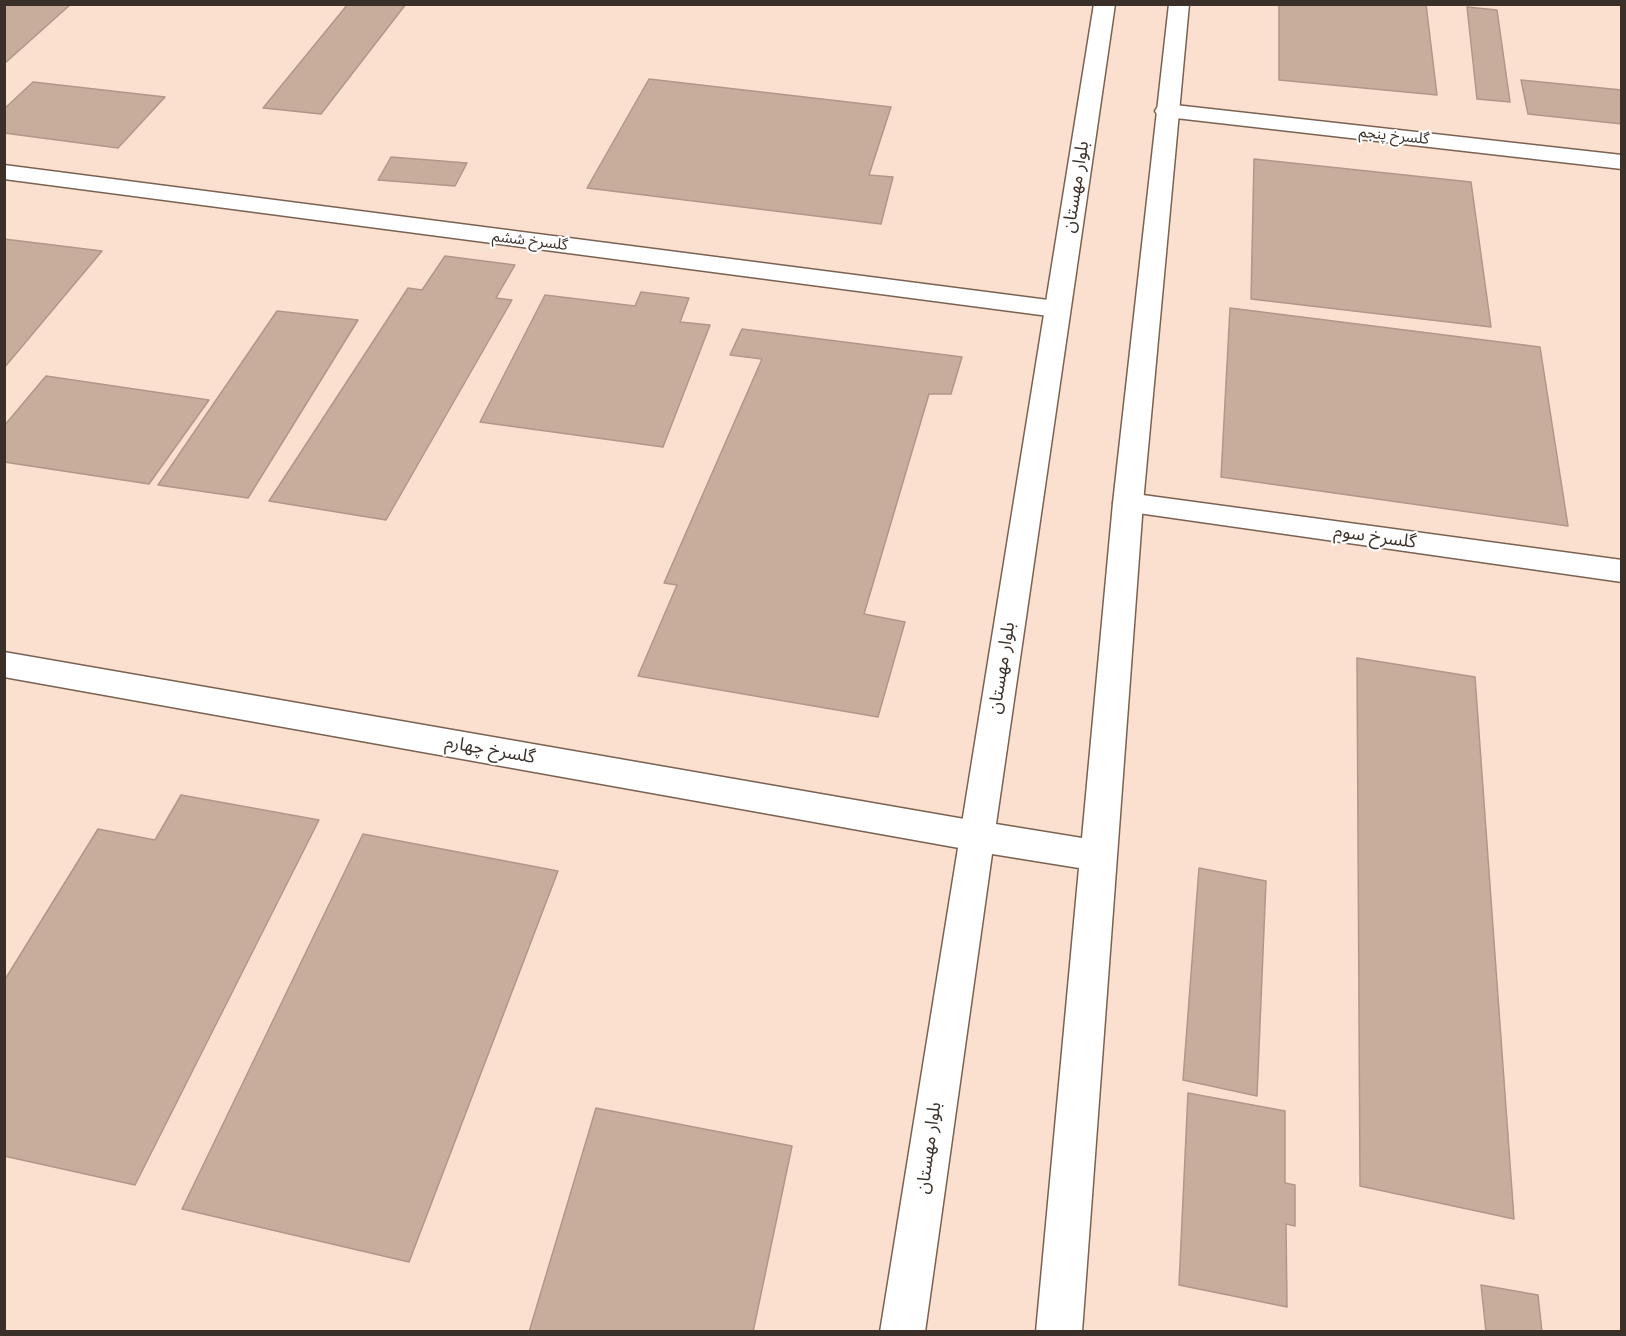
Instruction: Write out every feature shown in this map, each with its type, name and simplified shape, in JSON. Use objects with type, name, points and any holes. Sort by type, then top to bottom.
[{"type":"street","name":"بلوار مهستان","points":[[902,1332],[1056,309],[1105,4]]},
{"type":"street","points":[[1059,1332],[1128,503],[1166,111],[1179,4]]},
{"type":"street","name":"گلسرخ پنجم","points":[[1166,111],[1622,162]]},
{"type":"street","name":"گلسرخ ششم","points":[[4,172],[1056,309]]},
{"type":"street","name":"گلسرخ سوم","points":[[1128,503],[1622,571]]},
{"type":"street","name":"گلسرخ چهارم","points":[[4,664],[1098,856]]},
{"type":"building","points":[[4,4],[71,4],[4,64]]},
{"type":"building","points":[[348,4],[406,4],[321,114],[263,108]]},
{"type":"building","points":[[1279,4],[1426,4],[1437,95],[1279,80]]},
{"type":"building","points":[[1467,7],[1497,10],[1510,102],[1477,99]]},
{"type":"building","points":[[649,79],[891,107],[869,175],[893,177],[881,224],[587,188]]},
{"type":"building","points":[[1521,80],[1622,90],[1622,124],[1528,114]]},
{"type":"building","points":[[33,82],[165,97],[118,148],[4,133],[4,109]]},
{"type":"building","points":[[391,157],[467,163],[455,186],[378,180]]},
{"type":"building","points":[[1254,159],[1471,182],[1491,327],[1251,299]]},
{"type":"building","points":[[4,239],[102,251],[4,368]]},
{"type":"building","points":[[445,256],[515,265],[496,298],[512,300],[386,520],[269,501],[408,288],[422,290]]},
{"type":"building","points":[[641,292],[689,298],[680,322],[710,325],[663,447],[480,422],[545,295],[635,306]]},
{"type":"building","points":[[1230,308],[1540,347],[1568,526],[1221,477]]},
{"type":"building","points":[[277,311],[358,320],[248,498],[158,485]]},
{"type":"building","points":[[742,329],[962,357],[951,394],[929,394],[864,614],[905,622],[878,717],[638,676],[677,585],[664,583],[762,359],[730,355]]},
{"type":"building","points":[[46,376],[209,400],[149,484],[4,462],[4,426]]},
{"type":"building","points":[[1357,658],[1475,677],[1514,1219],[1360,1186]]},
{"type":"building","points":[[181,795],[319,820],[135,1185],[4,1156],[4,981],[98,829],[155,840]]},
{"type":"building","points":[[363,834],[558,871],[409,1262],[182,1209]]},
{"type":"building","points":[[1199,868],[1266,881],[1257,1096],[1183,1080]]},
{"type":"building","points":[[1188,1093],[1285,1111],[1285,1183],[1295,1185],[1295,1226],[1286,1224],[1287,1307],[1179,1285]]},
{"type":"building","points":[[596,1108],[792,1146],[753,1332],[529,1332]]},
{"type":"building","points":[[1481,1285],[1538,1295],[1542,1332],[1486,1332]]}]
